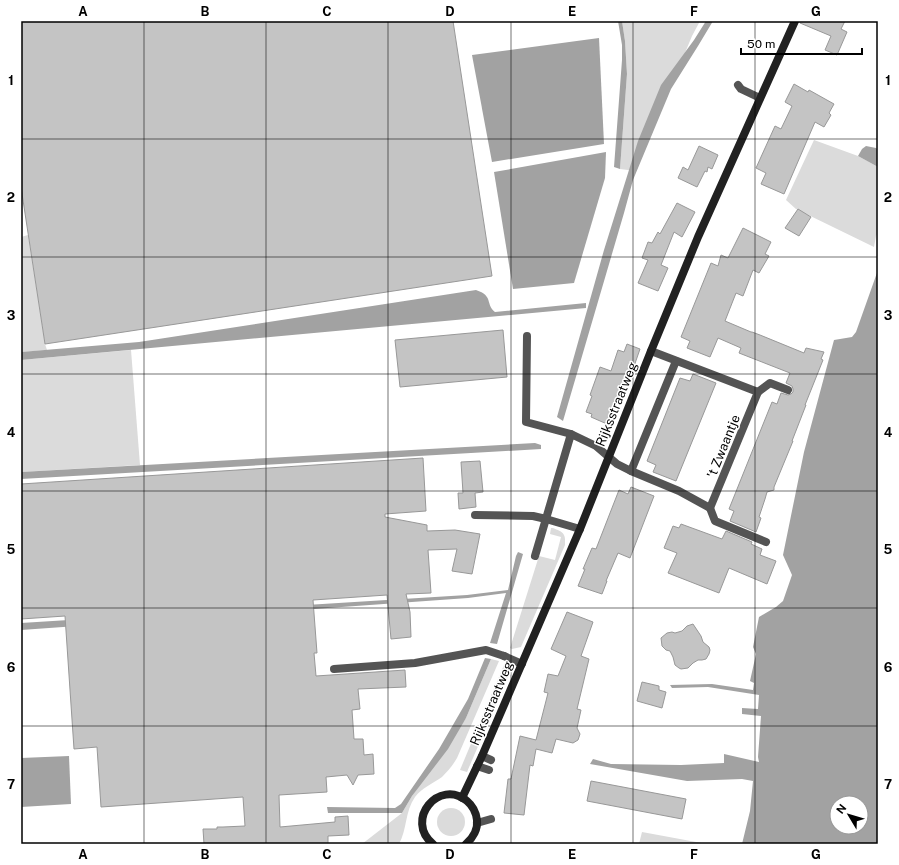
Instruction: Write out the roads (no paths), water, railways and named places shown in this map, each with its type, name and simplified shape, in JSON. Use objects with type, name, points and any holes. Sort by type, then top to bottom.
[{"type":"street","name":"Rijksstraatweg","points":[[462,798],[482,756],[580,529],[608,456],[698,237],[795,21]]},
{"type":"street","points":[[738,85],[741,89],[760,98]]},
{"type":"street","points":[[527,336],[526,422],[571,434],[596,446],[618,464],[631,471],[680,491],[710,508],[715,521],[766,542]]},
{"type":"street","points":[[651,351],[758,392],[770,383],[788,390]]},
{"type":"street","points":[[631,471],[676,361]]},
{"type":"street","name":"'t Zwaantje","points":[[710,508],[758,392]]},
{"type":"street","points":[[535,556],[571,434]]},
{"type":"street","points":[[475,515],[533,516],[580,529]]},
{"type":"street","points":[[334,669],[415,663],[486,650],[522,664]]},
{"type":"street","points":[[482,756],[491,760]]},
{"type":"street","points":[[477,766],[489,770]]},
{"type":"street","points":[[430,843],[422,826],[423,815],[428,806],[436,798],[452,795],[462,798],[470,804],[475,813],[477,823],[474,834],[468,843]]},
{"type":"street","points":[[477,823],[492,819]]}]
